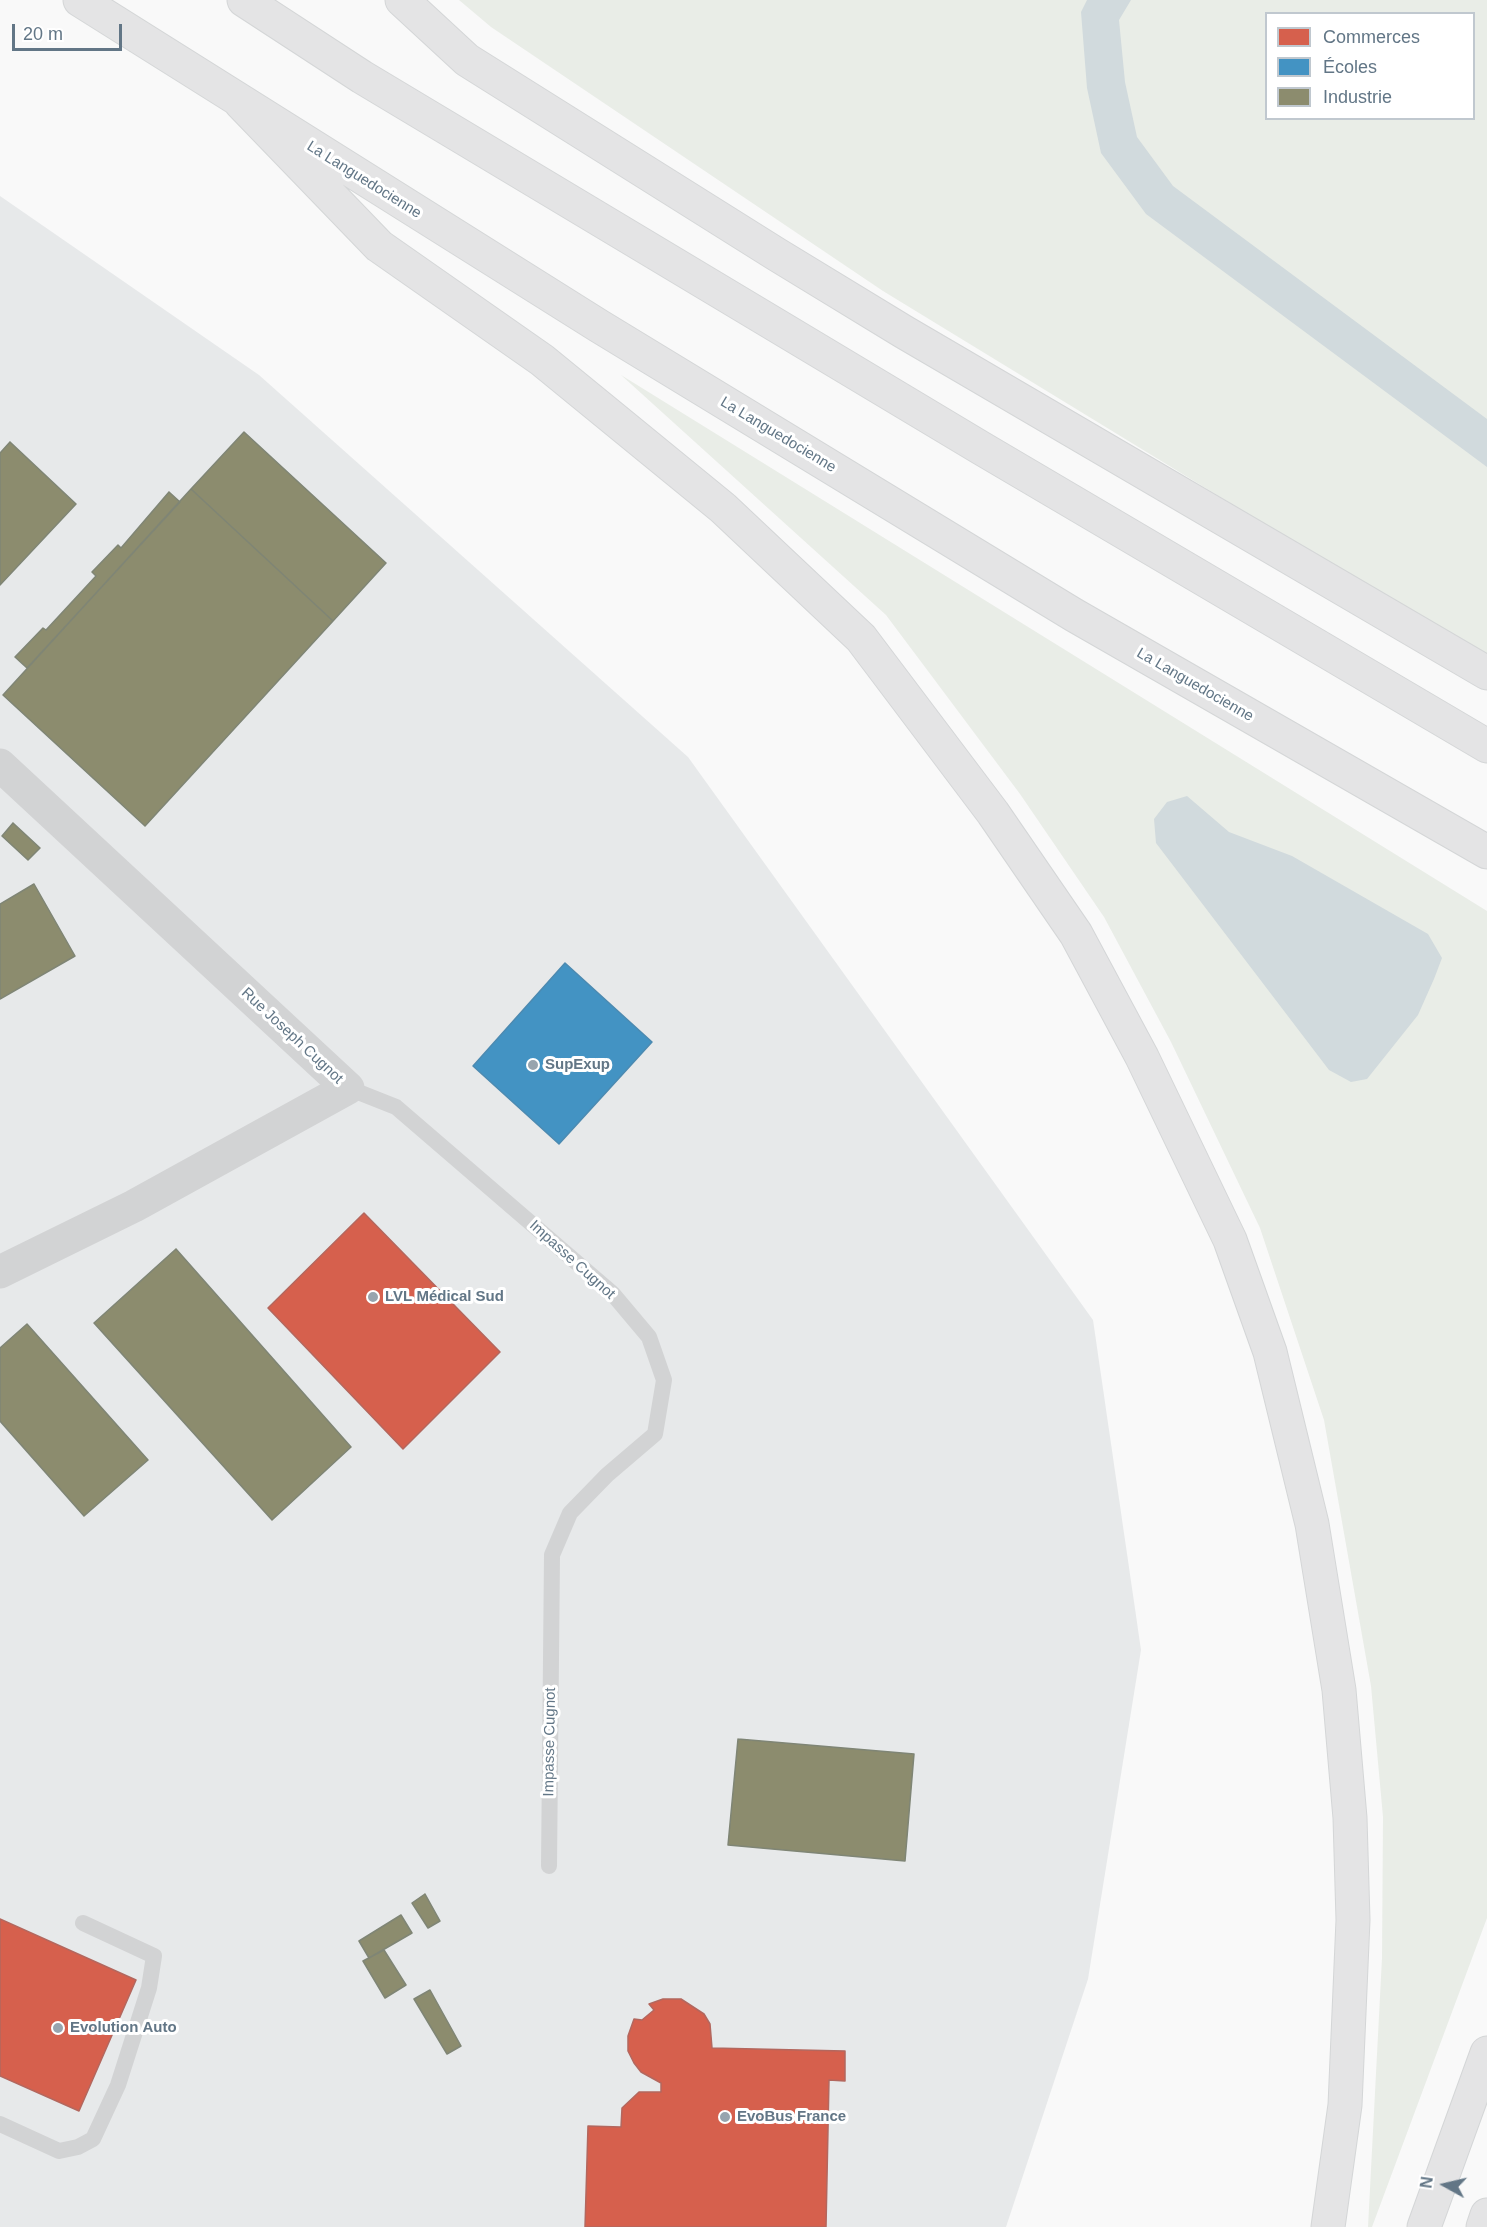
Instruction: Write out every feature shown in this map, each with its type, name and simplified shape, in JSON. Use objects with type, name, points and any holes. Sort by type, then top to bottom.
[{"type":"highway","name":"La Languedocienne","points":[[80,0],[589,320],[1074,615],[1487,852]]},
{"type":"highway","points":[[244,0],[403,102],[991,454],[1487,746]]},
{"type":"highway","points":[[402,0],[467,60],[776,254],[904,332],[1487,673]]},
{"type":"highway","points":[[241,103],[379,246],[551,368],[723,508],[861,638],[993,813],[1076,934],[1142,1057],[1230,1240],[1270,1352],[1312,1524],[1339,1690],[1350,1818],[1352,1909],[1345,2105],[1328,2227]]},
{"type":"highway","points":[[1424,2227],[1487,2053]]},
{"type":"highway","points":[[1483,2227],[1487,2215]]},
{"type":"street","name":"Rue Joseph Cugnot","points":[[0,765],[348,1088],[134,1206],[0,1272]]},
{"type":"lane","name":"Impasse Cugnot","points":[[348,1088],[396,1107],[612,1293],[649,1337],[664,1380],[656,1434],[607,1475],[570,1514],[552,1555],[549,1866]]},
{"type":"lane","points":[[0,2124],[59,2151],[78,2147],[93,2139],[118,2085],[149,1988],[154,1956],[83,1923]]},
{"type":"shaded area","points":[[459,0],[1487,0],[1487,660],[883,291],[491,27]]},
{"type":"shaded area","points":[[1087,0],[1131,0],[1119,20],[1125,82],[1137,137],[1173,186],[1487,419],[1487,467],[1146,214],[1101,153],[1087,88],[1081,12]]},
{"type":"shaded area","points":[[0,196],[259,375],[688,757],[1093,1320],[1141,1650],[1088,1979],[1006,2227],[0,2227]]},
{"type":"shaded area","points":[[621,375],[1487,911],[1487,1918],[1372,2227],[1368,2227],[1382,1958],[1383,1817],[1371,1686],[1324,1420],[1260,1228],[1171,1042],[1104,917],[1020,794],[886,615]]},
{"type":"shaded area","points":[[1187,796],[1229,832],[1292,856],[1428,934],[1442,958],[1434,979],[1418,1015],[1367,1079],[1351,1082],[1329,1070],[1156,843],[1154,819],[1167,802]]},
{"type":"building: Commerces","points":[[364,1213],[500,1352],[403,1449],[268,1308]]},
{"type":"building: Commerces","name":"Evolution Auto","points":[[0,1919],[136,1980],[79,2111],[0,2076]]},
{"type":"building: Commerces","name":"EvoBus France","points":[[663,1999],[681,1999],[704,2014],[710,2024],[712,2048],[845,2051],[845,2081],[829,2080],[826,2227],[585,2227],[588,2126],[621,2127],[622,2108],[639,2092],[661,2092],[661,2083],[641,2072],[634,2063],[628,2051],[628,2036],[634,2019],[642,2020],[654,2010],[649,2004]]},
{"type":"building: Écoles","points":[[565,963],[652,1042],[559,1144],[473,1066]]},
{"type":"building: Industrie","points":[[244,432],[386,563],[333,621],[191,489]]},
{"type":"building: Industrie","points":[[10,442],[76,504],[0,585],[0,453]]},
{"type":"building: Industrie","points":[[191,489],[333,621],[145,826],[3,695]]},
{"type":"building: Industrie","points":[[169,492],[180,502],[27,668],[15,657],[43,628],[46,630],[96,576],[92,572],[118,545],[121,548]]},
{"type":"building: Industrie","points":[[13,823],[40,848],[28,860],[2,836]]},
{"type":"building: Industrie","points":[[34,884],[75,956],[0,999],[0,904]]},
{"type":"building: Industrie","points":[[176,1249],[351,1447],[272,1520],[94,1323]]},
{"type":"building: Industrie","points":[[27,1324],[148,1460],[84,1516],[0,1421],[0,1348]]},
{"type":"building: Industrie","points":[[738,1739],[914,1754],[905,1861],[728,1845]]},
{"type":"building: Industrie","points":[[425,1894],[440,1921],[428,1928],[412,1903]]},
{"type":"building: Industrie","points":[[401,1915],[412,1933],[369,1958],[359,1941]]},
{"type":"building: Industrie","points":[[384,1950],[406,1985],[385,1998],[363,1961]]},
{"type":"building: Industrie","points":[[430,1990],[461,2046],[447,2054],[414,1999]]},
{"type":"place","name":"SupExup","points":[[533,1065]]},
{"type":"place","name":"LVL Médical Sud","points":[[373,1297]]},
{"type":"place","name":"Evolution Auto","points":[[58,2028]]},
{"type":"place","name":"EvoBus France","points":[[725,2117]]}]
